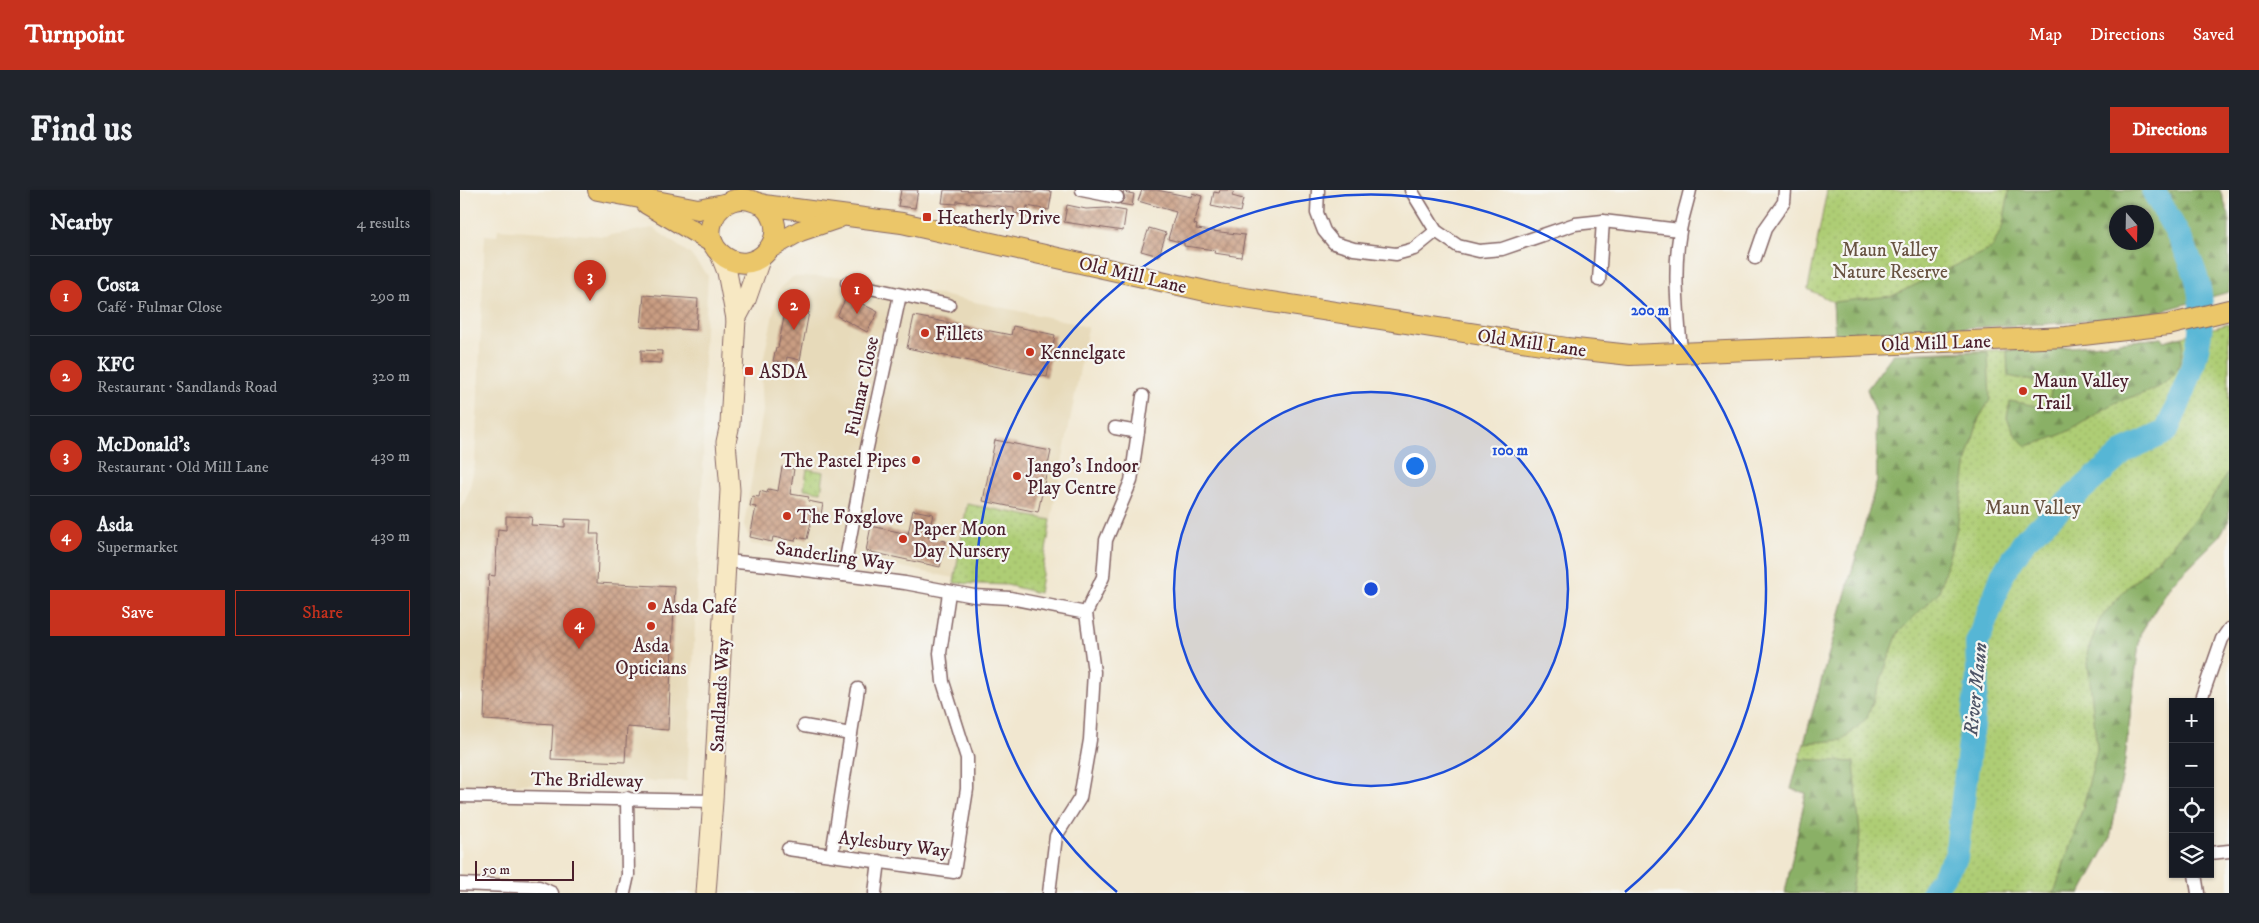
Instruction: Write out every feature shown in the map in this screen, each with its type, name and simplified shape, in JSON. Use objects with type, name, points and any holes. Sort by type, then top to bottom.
[{"type":"main road","name":"Old Mill Lane","points":[[598,190],[698,209],[730,199],[757,199],[842,216],[865,217],[902,223],[1219,294],[1567,348],[1630,355],[2066,337],[2181,322],[2223,311]]},
{"type":"main road","name":"Old Mill Lane","points":[[639,199],[717,248],[729,260],[740,263],[751,262],[800,230],[842,216]]},
{"type":"main road","points":[[717,248],[711,226],[713,218],[730,199]]},
{"type":"main road","points":[[757,199],[770,213],[774,222],[775,230],[766,252]]},
{"type":"street","points":[[1082,190],[1117,197]]},
{"type":"street","points":[[1318,190],[1318,212],[1324,231],[1334,243],[1354,249],[1396,254],[1414,249],[1436,231]]},
{"type":"street","points":[[1411,190],[1436,231],[1458,246],[1479,251],[1502,248],[1575,224],[1603,221],[1680,230]]},
{"type":"street","points":[[1681,352],[1677,292],[1680,230],[1690,190]]},
{"type":"street","points":[[1755,258],[1765,229],[1784,202],[1785,190]]},
{"type":"street","points":[[1599,280],[1603,221]]},
{"type":"street","points":[[717,248],[727,272],[736,319]]},
{"type":"street","points":[[736,319],[766,252]]},
{"type":"street","points":[[847,283],[950,305]]},
{"type":"street","name":"Fulmar Close","points":[[843,575],[866,448],[900,294]]},
{"type":"street","name":"Sandlands Way","points":[[706,893],[713,801],[730,490],[726,442],[730,424],[736,319]]},
{"type":"street","points":[[1049,893],[1056,836],[1080,798],[1090,740],[1094,672],[1086,613],[1103,577],[1106,540],[1131,481],[1143,396]]},
{"type":"street","points":[[1115,428],[1138,432]]},
{"type":"street","name":"Sanderling Way","points":[[726,562],[768,565],[905,583],[949,593],[1010,598],[1086,613]]},
{"type":"street","name":"Aylesbury Way","points":[[788,849],[954,872],[967,789],[967,758],[942,682],[940,654],[949,593]]},
{"type":"street","points":[[2202,698],[2227,638]]},
{"type":"street","points":[[832,854],[858,690]]},
{"type":"street","points":[[804,726],[851,734]]},
{"type":"street","name":"The Bridleway","points":[[460,796],[713,801]]},
{"type":"street","points":[[624,893],[628,875],[628,798]]},
{"type":"street","points":[[2214,852],[2229,851]]},
{"type":"street","points":[[875,893],[879,861]]},
{"type":"street","points":[[2196,878],[2198,893]]},
{"type":"street","points":[[460,884],[539,887],[552,893]]},
{"type":"shaded area","points":[[653,228],[690,254],[708,276],[704,350],[703,471],[687,781],[569,782],[460,787],[460,512],[469,491],[475,464],[485,235],[497,236],[498,229],[605,236]]},
{"type":"shaded area","points":[[848,276],[1088,327],[1051,520],[967,504],[954,578],[868,560],[751,544],[744,525],[763,411],[761,371],[778,291],[792,277]]},
{"type":"green space","name":"Maun Valley Nature Reserve","points":[[1827,190],[2143,190],[2152,205],[2109,205],[2109,250],[2154,250],[2154,209],[2180,255],[2161,311],[2065,323],[1835,334],[1833,302],[1808,289]]},
{"type":"green space","name":"Maun Valley Nature Reserve","points":[[2009,190],[2220,190],[2229,215],[2229,292],[2161,311],[2065,323],[1835,334],[1833,302],[1892,296],[1992,248],[2003,225]]},
{"type":"green space","name":"Maun Valley","points":[[2229,324],[2229,520],[2219,537],[2172,583],[2140,634],[2124,767],[2110,839],[2081,893],[1785,893],[1806,793],[1791,789],[1877,481],[1876,414],[1867,389],[1893,354],[2071,347],[2162,338],[2163,341]]},
{"type":"green space","points":[[2183,337],[2179,365],[2174,374],[2160,386],[2117,402],[2072,429],[2049,439],[2026,446],[2016,436],[2007,418],[2010,401],[2048,408],[2052,385],[2008,376],[2007,351],[2162,338],[2163,341]]},
{"type":"green space","points":[[1988,352],[1990,400],[1979,418],[1967,460],[1957,528],[1939,592],[1898,633],[1867,718],[1843,740],[1804,743],[1877,481],[1876,414],[1867,389],[1893,354]]},
{"type":"green space","points":[[807,469],[824,472],[821,492],[804,489]]},
{"type":"green space","points":[[2229,470],[2229,520],[2219,537],[2172,583],[2140,634],[2124,767],[2110,839],[2081,893],[2054,893],[2083,807],[2097,749],[2087,653],[2100,619],[2127,588],[2167,551],[2211,500]]},
{"type":"green space","points":[[967,504],[1051,520],[1039,593],[1007,585],[954,583]]},
{"type":"green space","points":[[1799,759],[1854,762],[1860,835],[1851,893],[1785,893],[1806,793],[1791,789]]},
{"type":"building","points":[[901,190],[918,190],[915,208],[898,206]]},
{"type":"building","points":[[944,190],[1016,192],[1016,190],[1034,192],[1039,190],[1052,192],[1049,210],[1027,206],[1027,215],[1014,213],[1014,208],[957,201],[957,204],[942,203]]},
{"type":"building","points":[[1142,190],[1157,190],[1191,197],[1192,193],[1202,196],[1194,224],[1197,225],[1196,229],[1245,235],[1241,257],[1214,253],[1215,250],[1184,246],[1184,243],[1168,239],[1176,212],[1138,201]]},
{"type":"building","points":[[1220,190],[1234,190],[1232,196],[1243,199],[1240,212],[1211,206],[1214,192],[1219,193]]},
{"type":"building","points":[[1123,192],[1134,194],[1132,206],[1120,204],[1125,199]]},
{"type":"building","points":[[1067,205],[1086,209],[1108,208],[1126,211],[1123,231],[1064,222]]},
{"type":"building","points":[[1149,228],[1166,233],[1159,256],[1141,251]]},
{"type":"building","points":[[644,295],[698,299],[696,330],[641,327]]},
{"type":"building","points":[[847,296],[878,312],[867,332],[837,316]]},
{"type":"building","points":[[786,307],[809,312],[800,360],[787,357],[786,363],[773,361],[776,348],[778,348]]},
{"type":"building","points":[[914,316],[1011,335],[1013,326],[1055,335],[1047,377],[907,348]]},
{"type":"building","points":[[641,350],[662,351],[661,363],[641,362]]},
{"type":"building","name":"Jango's Indoor Play Centre","points":[[995,440],[1051,451],[1038,512],[983,501]]},
{"type":"building","name":"The Foxglove","points":[[782,467],[794,469],[790,494],[809,497],[808,501],[823,504],[820,519],[812,518],[807,539],[796,537],[795,541],[773,537],[772,542],[750,537],[756,507],[750,506],[752,496],[759,497],[760,491],[767,493],[768,489],[778,491]]},
{"type":"building","name":"Paper Moon Day Nursery","points":[[913,510],[933,514],[928,537],[946,541],[940,567],[866,551],[871,526],[908,534]]},
{"type":"building","points":[[506,516],[532,517],[531,525],[565,527],[565,519],[591,520],[590,534],[599,534],[597,583],[675,587],[668,730],[627,727],[625,762],[551,759],[553,724],[484,720],[485,692],[483,692],[489,575],[495,576],[498,529],[506,530]]},
{"type":"waterway","name":"River Maun","points":[[1932,893],[1956,857],[1978,676],[1977,643],[2003,574],[2026,539],[2125,451],[2166,432],[2189,378],[2199,341],[2201,322],[2198,284],[2190,260],[2153,190]]},
{"type":"place","name":"Heatherly Drive","points":[[927,217]]},
{"type":"place","name":"McDonald's","points":[[590,301]]},
{"type":"place","name":"Costa","points":[[857,314]]},
{"type":"place","name":"KFC","points":[[794,330]]},
{"type":"place","name":"Fillets","points":[[925,333]]},
{"type":"place","name":"Kennelgate","points":[[1030,352]]},
{"type":"place","name":"ASDA","points":[[749,371]]},
{"type":"place","name":"Maun Valley Trail","points":[[2023,391]]},
{"type":"place","name":"The Pastel Pipes","points":[[916,460]]},
{"type":"place","name":"Jango's Indoor Play Centre","points":[[1017,476]]},
{"type":"place","name":"The Foxglove","points":[[787,516]]},
{"type":"place","name":"Paper Moon Day Nursery","points":[[903,539]]},
{"type":"place","name":"Asda Café","points":[[652,606]]},
{"type":"place","name":"Asda Opticians","points":[[651,626]]},
{"type":"place","name":"Asda","points":[[579,649]]}]
